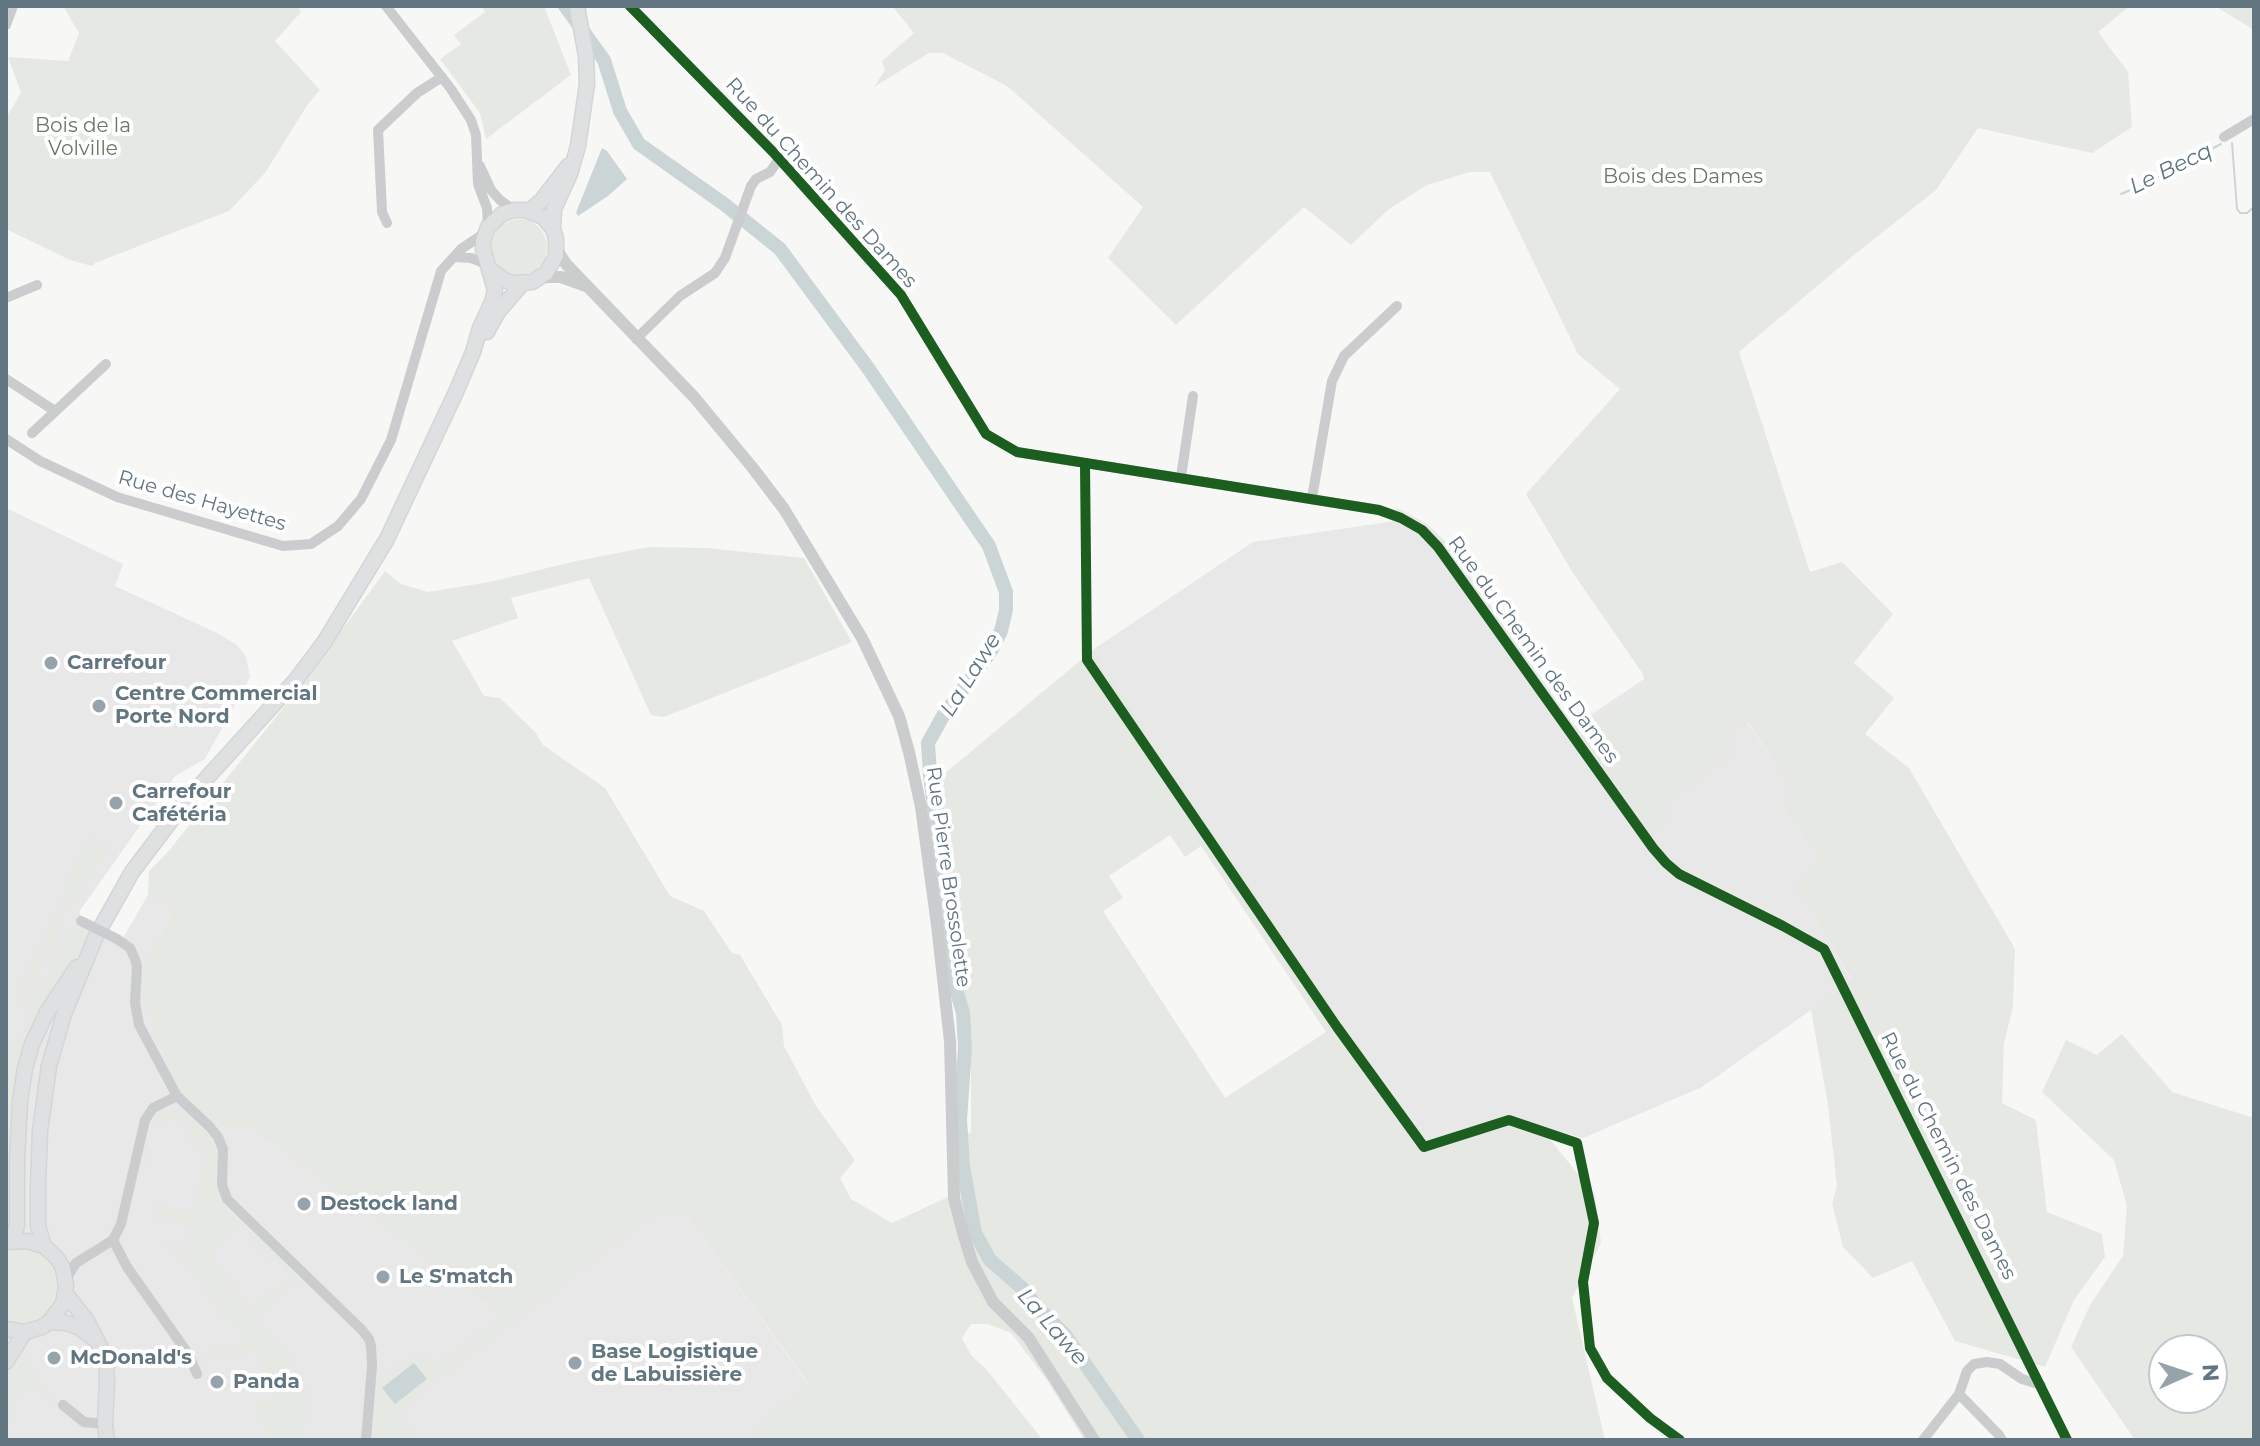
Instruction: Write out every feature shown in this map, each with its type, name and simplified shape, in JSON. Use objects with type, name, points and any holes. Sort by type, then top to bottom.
[{"type":"main road","points":[[473,352],[498,312],[522,284],[541,277],[554,262],[557,250],[553,229],[554,209],[570,174],[587,84],[586,56],[577,6]]},
{"type":"main road","points":[[44,1246],[38,1226],[43,1106],[54,1047],[86,958],[132,872],[185,802],[295,681],[325,641],[387,539],[473,352],[495,290],[483,249],[487,230],[497,217],[542,200],[571,164]]},
{"type":"main road","points":[[522,210],[543,217],[553,229]]},
{"type":"main road","points":[[489,267],[504,280],[522,284]]},
{"type":"main road","points":[[8,1242],[17,1226],[17,1151],[25,1068],[47,1012],[86,958]]},
{"type":"main road","points":[[8,1242],[27,1241],[44,1246],[57,1258],[66,1286],[106,1358],[107,1440]]},
{"type":"main road","points":[[6,1329],[25,1332],[49,1322],[63,1304],[66,1286]]},
{"type":"main road","points":[[49,1322],[67,1323],[80,1328],[100,1345]]},
{"type":"main road","points":[[6,1362],[25,1332]]},
{"type":"street","points":[[6,25],[13,6]]},
{"type":"street","points":[[386,6],[442,77],[471,120],[476,135],[478,184],[487,208],[487,230]]},
{"type":"street","name":"Rue du Chemin des Dames","points":[[630,6],[779,159],[901,295],[986,434],[1017,452],[1379,510],[1422,530],[1438,547],[1666,863],[1679,874],[1824,949],[2067,1440]]},
{"type":"street","points":[[387,223],[382,212],[378,130],[417,93],[442,77]]},
{"type":"street","points":[[2224,137],[2254,119]]},
{"type":"street","points":[[636,339],[680,296],[715,273],[725,258],[751,186],[756,179],[770,172],[779,159]]},
{"type":"street","points":[[477,160],[491,190],[500,200],[522,210]]},
{"type":"street","name":"Rue des Hayettes","points":[[6,439],[40,461],[117,497],[283,546],[311,544],[338,526],[361,499],[391,440],[441,271],[461,249],[487,230]]},
{"type":"street","name":"Rue Pierre Brossolette","points":[[557,250],[588,288],[694,397],[784,509],[862,638],[899,716],[921,807],[937,925],[950,1041],[954,1198],[963,1233],[972,1262],[993,1302],[1028,1337],[1094,1440]]},
{"type":"street","points":[[454,257],[471,258],[489,267]]},
{"type":"street","points":[[541,277],[561,277],[588,288]]},
{"type":"street","points":[[6,298],[37,285]]},
{"type":"street","points":[[1312,498],[1332,381],[1344,356],[1397,306]]},
{"type":"street","points":[[32,433],[106,364]]},
{"type":"street","points":[[6,379],[55,411]]},
{"type":"street","points":[[1181,477],[1193,396]]},
{"type":"street","points":[[81,921],[130,948],[137,966],[135,1003],[139,1025],[177,1096],[218,1137],[223,1149],[222,1185],[227,1199],[369,1339],[372,1366],[366,1440]]},
{"type":"street","points":[[66,1286],[76,1263],[113,1240],[121,1221],[145,1120],[153,1108],[177,1096]]},
{"type":"street","points":[[113,1240],[127,1267],[189,1355],[197,1374]]},
{"type":"street","points":[[57,1258],[88,1255]]},
{"type":"street","points":[[1923,1440],[1959,1394],[1967,1371],[1974,1364],[2000,1364],[2022,1379],[2041,1385]]},
{"type":"street","points":[[1959,1394],[2002,1440]]},
{"type":"street","points":[[63,1405],[84,1422],[105,1424]]},
{"type":"shaded area","points":[[602,148],[627,179],[578,216],[577,210]]},
{"type":"shaded area","points":[[6,508],[123,564],[115,586],[237,645],[246,657],[250,677],[205,759],[175,776],[79,912],[84,920],[123,938],[148,895],[173,910],[156,942],[248,1127],[502,1315],[674,1198],[808,1384],[744,1440],[6,1440]]},
{"type":"shaded area","points":[[1397,508],[1426,523],[1449,545],[1574,726],[1644,679],[1658,679],[1747,722],[1793,790],[1778,801],[1817,856],[1797,888],[1852,981],[1702,1087],[1583,1138],[1507,1113],[1427,1139],[1358,1044],[1094,649],[1253,542],[1395,521]]},
{"type":"shaded area","points":[[414,1363],[427,1379],[395,1404],[382,1388]]},
{"type":"green space","name":"Bois de la Volville","points":[[63,6],[297,6],[301,12],[275,41],[320,90],[265,173],[229,211],[92,266],[70,260],[6,229],[6,118],[21,93],[8,57],[68,61],[79,33]]},
{"type":"green space","points":[[481,6],[544,6],[571,75],[486,139],[480,113],[440,59],[461,44],[454,35],[485,12]]},
{"type":"green space","name":"Bois des Dames","points":[[892,6],[2130,6],[2098,32],[2128,72],[2132,127],[2092,153],[1978,128],[1936,190],[1739,352],[1810,572],[1842,562],[1893,614],[1854,663],[1894,698],[1865,734],[1909,768],[2015,949],[2013,1007],[2004,1043],[2002,1103],[2036,1120],[2047,1212],[2102,1234],[2105,1257],[2074,1300],[2045,1367],[1955,1341],[1912,1261],[1873,1278],[1843,1247],[1832,1203],[1837,1187],[1828,1105],[1811,1010],[1852,980],[1796,887],[1817,856],[1778,801],[1792,790],[1748,722],[1727,736],[1737,751],[1664,804],[1673,818],[1652,834],[1579,731],[1656,680],[1644,679],[1573,573],[1526,494],[1620,389],[1578,354],[1490,172],[1470,172],[1427,185],[1389,209],[1351,245],[1304,207],[1176,325],[1108,258],[1143,207],[1007,86],[943,53],[929,53],[874,87],[885,70],[882,61],[914,33]]},
{"type":"green space","points":[[2215,6],[2254,6],[2254,30]]},
{"type":"green space","points":[[519,219],[539,227],[547,247],[539,267],[519,275],[499,267],[491,247],[499,227]]},
{"type":"green space","points":[[649,547],[706,548],[804,558],[852,642],[664,717],[651,715],[589,578],[511,598],[518,618],[452,641],[484,696],[500,698],[536,733],[543,745],[605,788],[670,896],[704,911],[732,953],[740,955],[782,1025],[784,1046],[816,1106],[855,1160],[840,1178],[851,1199],[892,1223],[952,1195],[953,1142],[971,1132],[971,1052],[937,780],[1094,649],[1358,1044],[1427,1139],[1507,1113],[1539,1126],[1595,1195],[1601,1243],[1572,1298],[1605,1440],[1084,1440],[1047,1380],[1011,1333],[988,1324],[971,1324],[962,1338],[971,1355],[1043,1440],[744,1440],[808,1383],[687,1216],[664,1211],[656,1213],[399,1410],[421,1440],[374,1440],[378,1382],[412,1355],[425,1357],[437,1366],[502,1315],[248,1127],[220,1127],[176,1086],[139,983],[173,910],[148,895],[149,871],[167,853],[304,682],[385,571],[401,584],[428,592],[490,582]],"holes":[[[1170,835],[1185,857],[1201,846],[1326,1032],[1225,1098],[1103,911],[1123,898],[1109,876]]]},
{"type":"green space","points":[[88,837],[107,846],[107,849],[66,911],[57,907]]},
{"type":"green space","points":[[54,915],[62,919],[24,1007],[16,996]]},
{"type":"green space","points":[[71,927],[89,934],[38,1020],[11,1137],[6,1142],[6,1058],[20,1037]]},
{"type":"green space","points":[[2122,1034],[2172,1092],[2254,1118],[2254,1440],[2135,1440],[2071,1347],[2090,1305],[2123,1256],[2127,1206],[2114,1160],[2042,1092],[2066,1040],[2097,1055]]},
{"type":"green space","points":[[172,1110],[187,1113],[215,1142],[219,1157],[215,1182],[217,1192],[238,1223],[211,1249],[216,1255],[211,1260],[251,1307],[274,1288],[278,1289],[292,1276],[276,1259],[271,1262],[248,1234],[252,1232],[304,1284],[302,1286],[297,1282],[259,1315],[262,1319],[258,1323],[294,1359],[297,1389],[309,1391],[303,1440],[267,1440],[257,1404],[275,1399],[258,1349],[232,1357],[230,1353],[199,1363],[194,1356],[198,1351],[202,1357],[224,1342],[233,1350],[246,1338],[222,1314],[179,1253],[174,1256],[165,1243],[187,1248],[192,1226],[151,1216],[155,1204],[193,1213],[207,1148],[187,1143],[188,1138],[194,1139],[194,1134],[189,1133],[191,1124],[164,1121],[155,1126],[151,1134],[144,1163],[148,1167],[142,1165],[153,1122],[158,1115]]},
{"type":"green space","points":[[15,1149],[14,1228],[6,1236],[6,1155]]},
{"type":"green space","points":[[32,1248],[43,1253],[59,1274],[61,1287],[58,1300],[42,1320],[30,1325],[6,1323],[6,1249]]},
{"type":"green space","points":[[23,1347],[21,1356],[28,1357],[34,1369],[33,1375],[57,1405],[54,1408],[37,1384],[28,1391],[21,1389],[6,1425],[6,1399],[9,1398]]},
{"type":"waterway","name":"La Lawe","points":[[565,6],[604,60],[620,111],[639,144],[724,204],[780,249],[868,368],[989,546],[1006,592],[1001,631],[991,651],[943,716],[928,743],[957,992],[963,1013],[965,1048],[960,1120],[963,1166],[975,1233],[990,1260],[1022,1288],[1065,1335],[1138,1440]]},
{"type":"waterway","name":"Le Becq","points":[[2232,143],[2237,209],[2240,213],[2247,213],[2254,207]]},
{"type":"waterway","name":"Le Becq","points":[[2121,194],[2221,144]]},
{"type":"cycle path","points":[[630,6],[773,152],[901,295],[986,434],[1017,452],[1379,510],[1422,530],[1438,547],[1666,863],[1679,874],[1824,949],[2067,1440]]},
{"type":"cycle path","points":[[1085,464],[1087,660],[1337,1027],[1424,1147],[1509,1120],[1577,1143],[1594,1223],[1583,1282],[1590,1348],[1607,1378],[1650,1418],[1680,1440]]},
{"type":"place","name":"Carrefour","points":[[51,663]]},
{"type":"place","name":"Centre Commercial Porte Nord","points":[[99,706]]},
{"type":"place","name":"Carrefour Cafétéria","points":[[116,803]]},
{"type":"place","name":"Destock land","points":[[304,1204]]},
{"type":"place","name":"Le S'match","points":[[383,1277]]},
{"type":"place","name":"McDonald's","points":[[54,1358]]},
{"type":"place","name":"Base Logistique de Labuissière","points":[[575,1363]]},
{"type":"place","name":"Panda","points":[[217,1382]]}]
